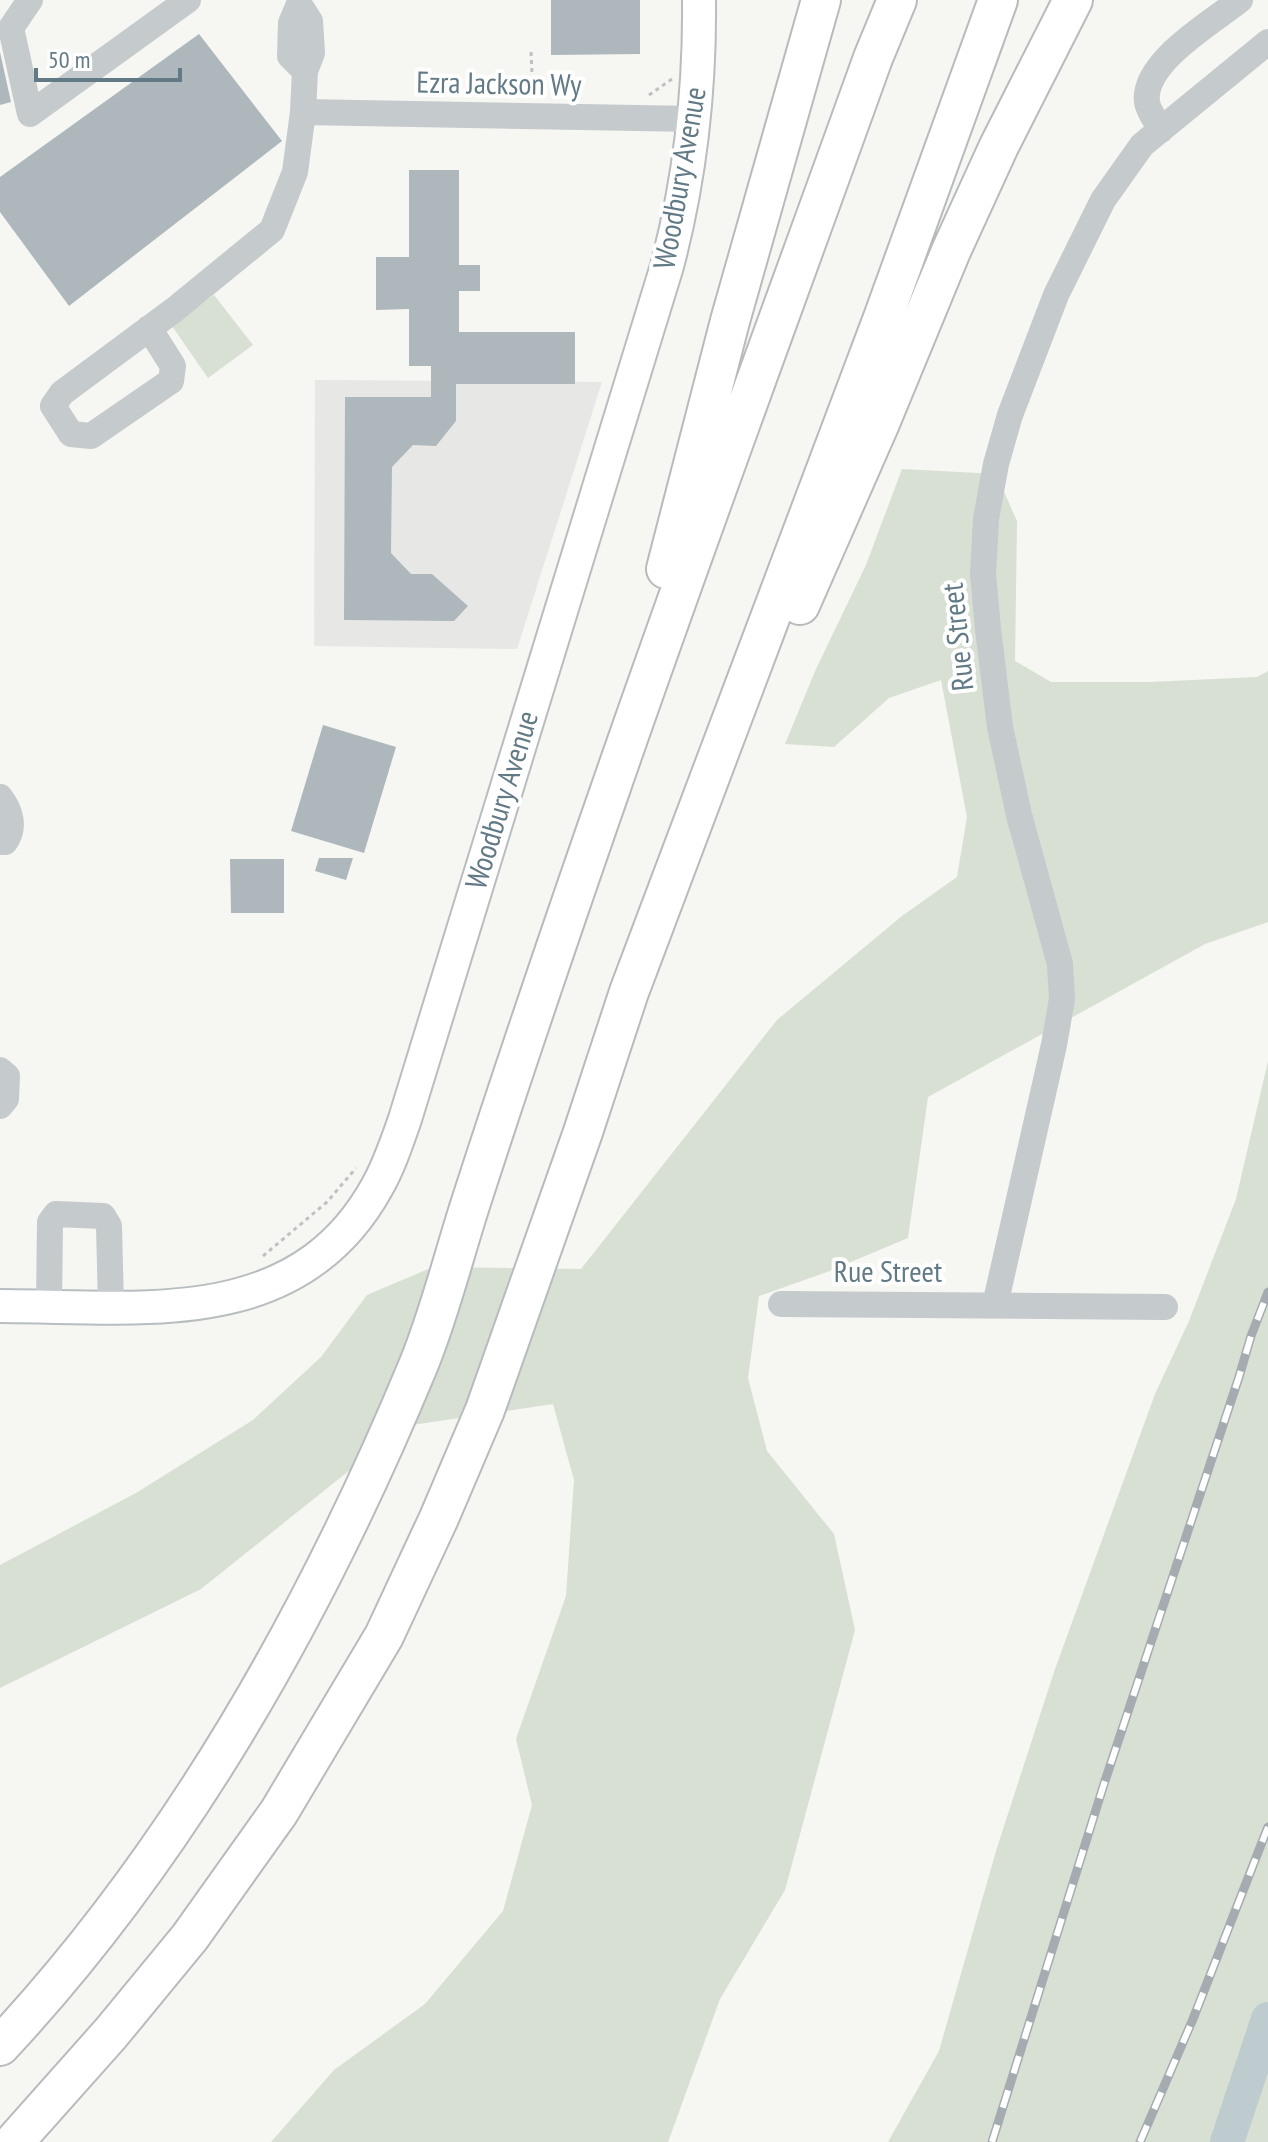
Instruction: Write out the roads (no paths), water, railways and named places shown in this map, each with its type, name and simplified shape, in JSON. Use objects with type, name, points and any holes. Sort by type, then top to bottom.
[{"type":"highway","points":[[609,792],[730,321],[821,0]]},
{"type":"highway","points":[[0,2046],[33,2011],[133,1888],[208,1775],[268,1675],[350,1519],[420,1361],[609,792],[873,58],[897,0]]},
{"type":"highway","points":[[14,2142],[111,2033],[190,1937],[279,1812],[384,1636],[439,1518],[485,1410],[629,992],[883,318],[998,0]]},
{"type":"highway","points":[[629,992],[880,423],[951,251],[999,146],[1073,0]]},
{"type":"main road","name":"Woodbury Avenue","points":[[0,1306],[177,1305],[219,1301],[254,1292],[305,1265],[341,1234],[378,1186],[405,1119],[659,296],[680,212],[683,119],[699,0]]},
{"type":"street","points":[[30,0],[11,28],[30,114],[188,0]]},
{"type":"street","points":[[1161,130],[1147,104],[1149,87],[1157,70],[1184,42],[1240,0]]},
{"type":"street","points":[[149,328],[173,366],[171,381],[91,436],[71,434],[53,406],[62,393],[272,230],[295,172],[305,71],[312,53],[310,21],[298,2]]},
{"type":"street","name":"Rue Street","points":[[995,1305],[1062,999],[1060,964],[1019,815],[1000,727],[983,574],[986,519],[996,464],[1010,415],[1056,295],[1103,200],[1142,145],[1268,42]]},
{"type":"street","name":"Ezra Jackson Wy","points":[[303,112],[683,119]]},
{"type":"street","points":[[0,797],[10,810],[10,835],[5,842],[0,842]]},
{"type":"street","points":[[0,1070],[7,1076],[6,1099],[0,1106]]},
{"type":"street","points":[[49,1306],[50,1222],[56,1214],[103,1216],[109,1226],[111,1306]]},
{"type":"street","name":"Rue Street","points":[[781,1304],[1165,1307]]},
{"type":"waterway","points":[[1227,2142],[1268,2019]]},
{"type":"railway","points":[[992,2142],[1104,1784],[1268,1292]]},
{"type":"railway","points":[[1140,2142],[1193,2019],[1268,1827]]}]
